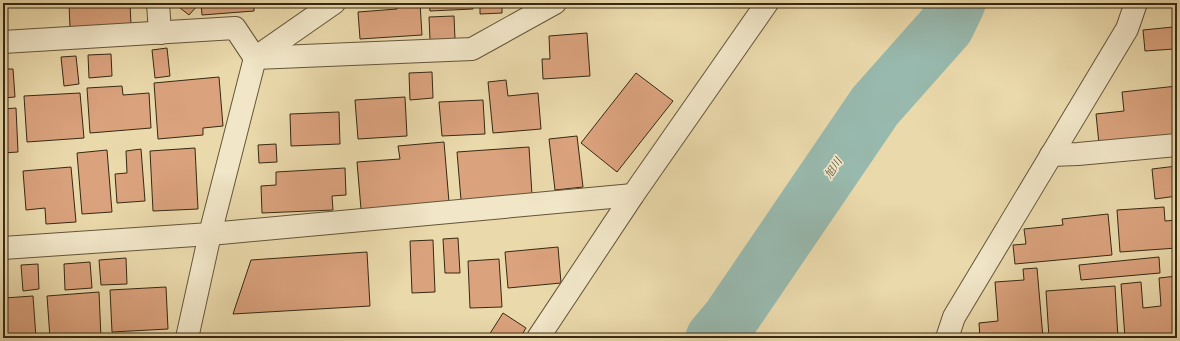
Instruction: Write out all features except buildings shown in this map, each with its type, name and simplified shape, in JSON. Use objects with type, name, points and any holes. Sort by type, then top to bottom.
[{"type":"street","points":[[158,3],[160,33]]},
{"type":"street","points":[[187,338],[210,234],[255,58],[334,3]]},
{"type":"street","points":[[255,58],[472,49],[555,3]]},
{"type":"street","points":[[538,338],[633,195],[767,3]]},
{"type":"street","points":[[947,338],[954,317],[1127,29],[1136,3]]},
{"type":"street","points":[[3,42],[235,28],[255,58]]},
{"type":"street","points":[[1050,155],[1078,154],[1177,145]]},
{"type":"street","points":[[3,248],[210,234],[633,195]]},
{"type":"waterway","name":"旭川","points":[[714,338],[730,319],[875,106],[946,26],[957,3]]}]
